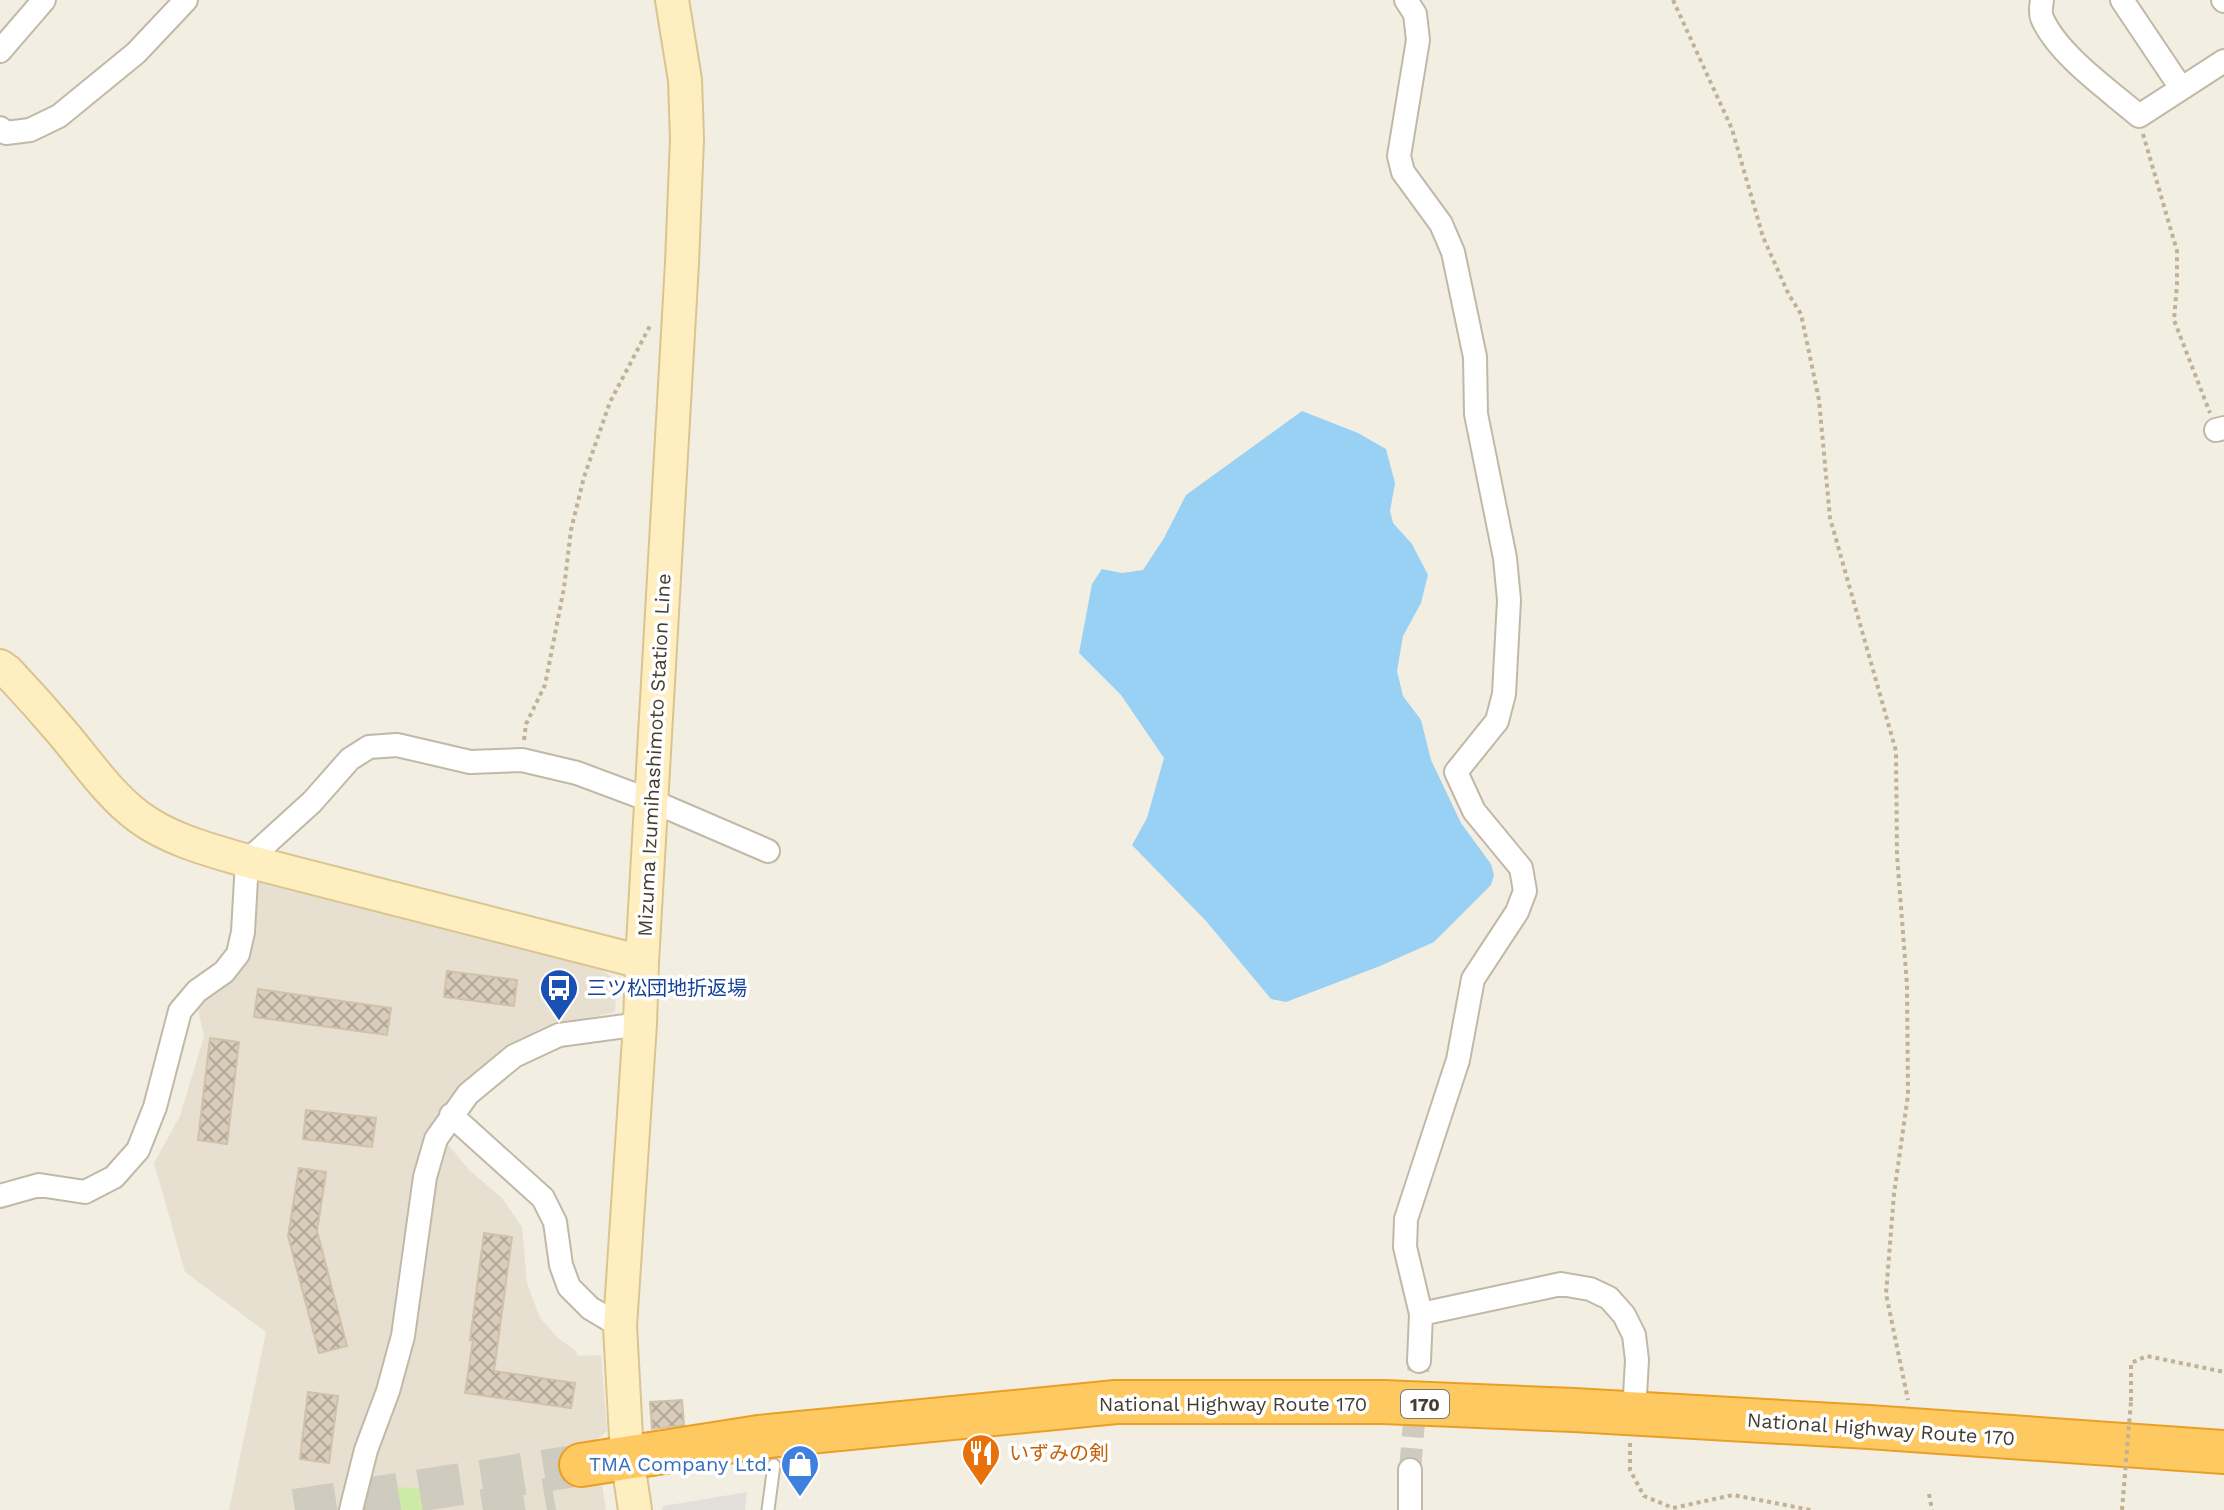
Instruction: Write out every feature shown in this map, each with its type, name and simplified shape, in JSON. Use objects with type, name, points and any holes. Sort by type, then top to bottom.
[{"type":"highway","name":"National Highway Route 170","points":[[631,1483],[759,1437],[1116,1402],[1383,1402],[2059,1466],[2224,1478]]},
{"type":"highway","name":"National Highway Route 170","points":[[582,1479],[631,1483],[882,1450],[1150,1426],[1378,1429],[1869,1427],[2224,1452]]},
{"type":"main road","name":"Mizuma Izumihashimoto Station Line","points":[[631,1483],[620,1326],[640,1024],[687,139],[685,80],[672,0]]},
{"type":"main road","points":[[0,666],[60,730],[109,791],[140,817],[166,832],[247,861],[642,962]]},
{"type":"street","points":[[0,51],[44,0]]},
{"type":"street","points":[[0,128],[6,133],[30,130],[59,116],[136,53],[186,0]]},
{"type":"street","points":[[1406,0],[1415,14],[1418,40],[1399,156],[1403,172],[1441,224],[1453,252],[1475,357],[1476,414],[1505,558],[1509,600],[1504,694],[1497,721],[1456,772],[1474,811],[1521,868],[1525,891],[1517,912],[1473,979],[1458,1060],[1406,1219],[1405,1247],[1421,1314],[1419,1361]]},
{"type":"street","points":[[2042,0],[2041,15],[2055,41],[2139,116],[2224,61]]},
{"type":"street","points":[[2122,0],[2181,88]]},
{"type":"street","points":[[0,1196],[39,1185],[85,1192],[114,1177],[138,1150],[155,1107],[180,1011],[197,991],[224,972],[238,954],[243,932],[247,861],[312,802],[350,759],[369,747],[397,745],[470,762],[522,760],[577,773],[652,801],[768,851]]},
{"type":"street","points":[[351,1510],[366,1450],[388,1391],[403,1336],[425,1177],[436,1139],[468,1094],[514,1056],[559,1035],[640,1024]]},
{"type":"street","points":[[451,1115],[543,1198],[555,1222],[561,1265],[569,1287],[590,1308],[620,1326]]},
{"type":"street","points":[[1421,1314],[1561,1284],[1590,1289],[1609,1298],[1624,1315],[1634,1335],[1637,1360],[1632,1427]]},
{"type":"street","points":[[1410,1470],[1410,1510]]},
{"type":"lane","points":[[768,1510],[774,1465]]},
{"type":"path","points":[[1673,0],[1732,129],[1763,237],[1801,314],[1819,400],[1830,518],[1896,751],[1897,855],[1907,985],[1908,1095],[1894,1194],[1886,1294],[1909,1404]]},
{"type":"path","points":[[2139,116],[2177,251],[2174,320],[2220,429]]},
{"type":"path","points":[[522,760],[526,724],[545,685],[564,588],[571,530],[584,477],[610,402],[646,331]]},
{"type":"path","points":[[2122,1510],[2131,1363],[2147,1356],[2224,1372]]},
{"type":"path","points":[[1632,1427],[1630,1470],[1644,1496],[1673,1508],[1733,1495],[1811,1510]]},
{"type":"path","points":[[1929,1494],[1932,1510]]},
{"type":"shaded area","points":[[256,872],[586,959],[617,981],[615,1012],[540,1029],[502,1053],[436,1130],[470,1171],[502,1198],[522,1227],[527,1283],[540,1318],[578,1356],[601,1355],[607,1431],[595,1441],[606,1510],[229,1510],[266,1332],[185,1272],[154,1163],[180,1116],[204,1036],[197,1005],[249,937]]},
{"type":"shaded area","points":[[747,1492],[745,1510],[662,1510],[663,1506]]},
{"type":"green space","points":[[373,1478],[394,1487],[422,1488],[426,1510],[363,1510]]},
{"type":"water","points":[[1302,411],[1358,433],[1386,449],[1395,483],[1390,511],[1393,523],[1412,544],[1428,575],[1421,603],[1403,636],[1397,671],[1403,696],[1421,720],[1431,760],[1461,823],[1491,864],[1494,875],[1491,885],[1434,942],[1286,1002],[1271,999],[1206,921],[1132,845],[1147,818],[1164,758],[1121,695],[1079,653],[1092,584],[1102,569],[1122,573],[1143,570],[1186,495]]},
{"type":"building","points":[[447,971],[517,980],[514,1006],[444,997]]},
{"type":"building","points":[[258,989],[391,1008],[387,1035],[254,1017]]},
{"type":"building","points":[[210,1038],[239,1042],[227,1144],[198,1140]]},
{"type":"building","points":[[306,1110],[376,1118],[372,1147],[303,1139]]},
{"type":"building","points":[[299,1168],[326,1172],[317,1231],[347,1346],[319,1353],[288,1236]]},
{"type":"building","points":[[484,1233],[512,1237],[494,1371],[575,1383],[571,1408],[465,1393]]},
{"type":"building","points":[[308,1392],[338,1396],[329,1463],[300,1459]]},
{"type":"building","points":[[682,1400],[684,1425],[652,1429],[650,1402]]},
{"type":"tunnel","points":[[1410,1470],[1419,1361]]},
{"type":"tunnel","points":[[295,1510],[581,1465]]},
{"type":"tunnel","points":[[483,1510],[554,1498]]},
{"type":"place","name":"三ツ松団地折返場","points":[[559,1022]]},
{"type":"place","name":"いずみの剣","points":[[981,1487]]},
{"type":"place","name":"TMA Company Ltd.","points":[[800,1498]]}]
